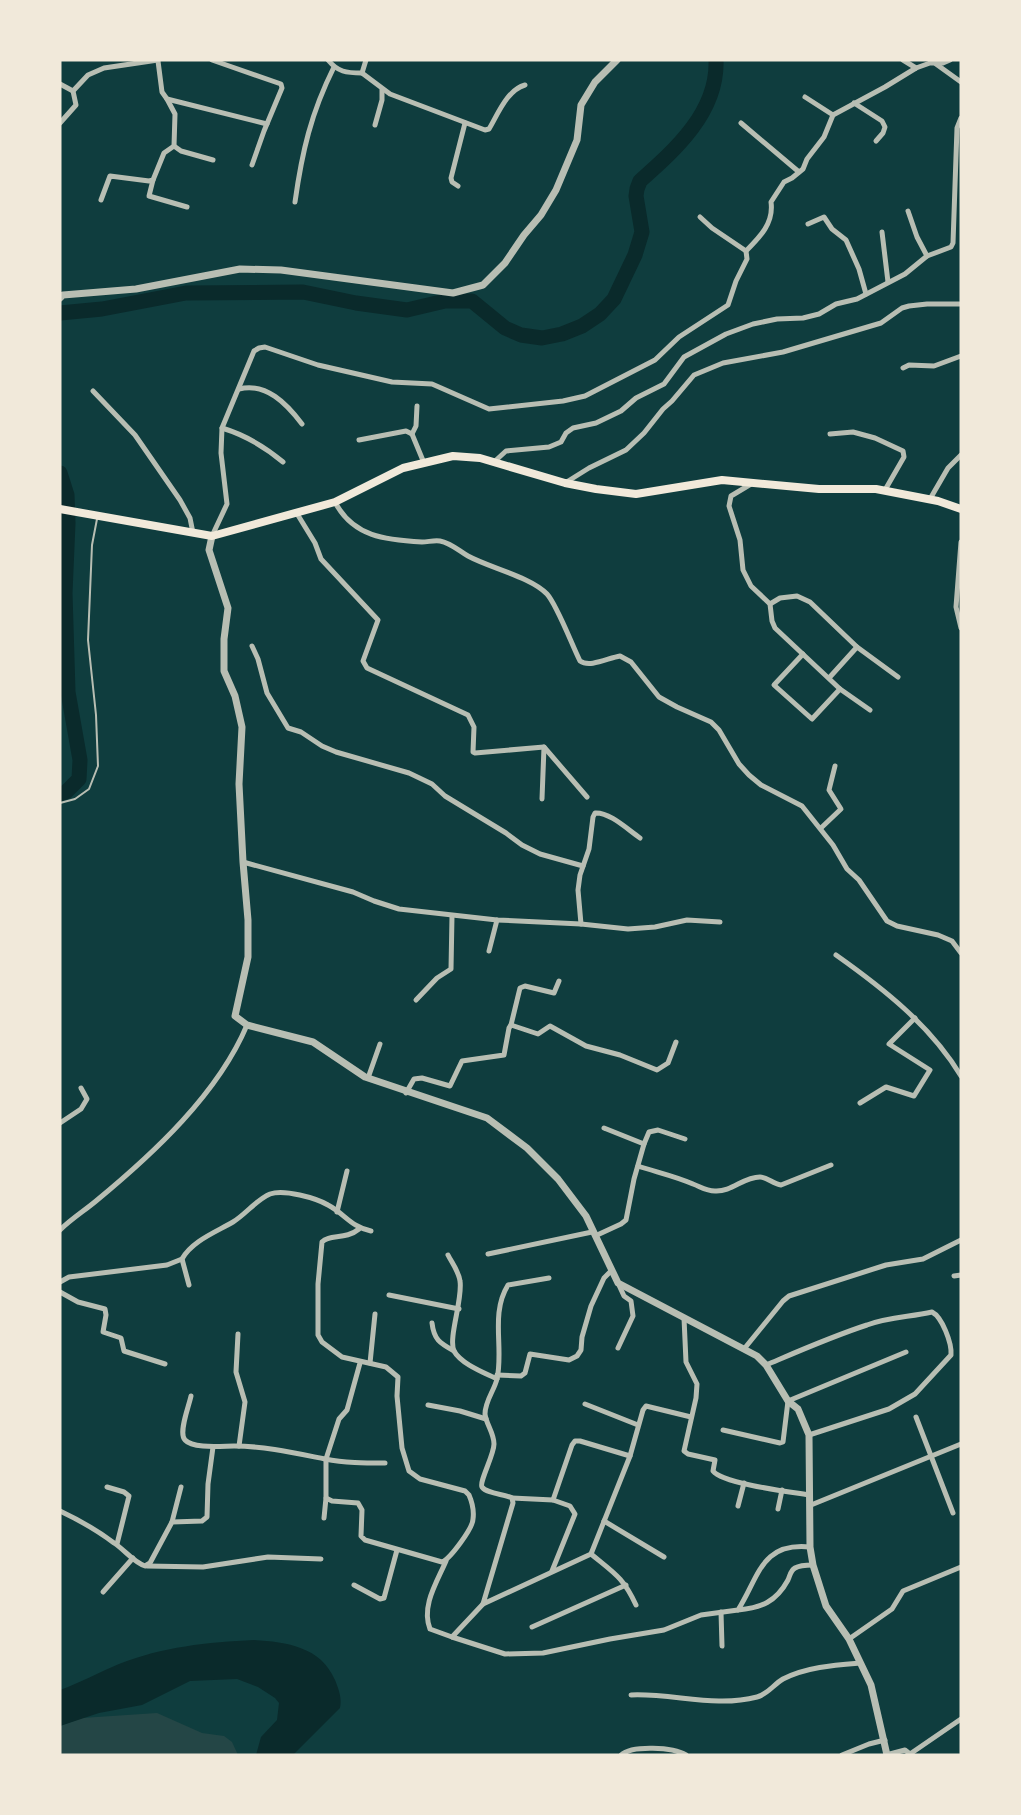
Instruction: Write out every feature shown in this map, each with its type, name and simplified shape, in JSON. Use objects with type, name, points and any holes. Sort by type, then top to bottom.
[{"type":"main road","points":[[60,509],[212,537],[335,502],[403,468],[453,456],[480,458],[565,483],[636,494],[722,480],[819,489],[885,490],[930,499],[961,509]]},
{"type":"street","points":[[212,60],[281,84],[282,88],[252,165]]},
{"type":"street","points":[[328,60],[344,73],[362,73],[382,90],[417,106],[485,130],[489,129],[510,94],[518,87],[525,85]]},
{"type":"street","points":[[362,73],[366,60]]},
{"type":"street","points":[[60,298],[63,295],[136,289],[240,269],[281,270],[453,292],[483,285],[505,263],[524,234],[541,215],[556,190],[577,140],[581,105],[595,82],[617,60]]},
{"type":"street","points":[[903,60],[916,68]]},
{"type":"street","points":[[746,251],[766,229],[772,211],[771,202],[777,190],[799,172],[824,137],[833,115],[916,68],[950,60]]},
{"type":"street","points":[[73,91],[88,75],[104,68],[158,61],[162,92],[175,114],[174,146]]},
{"type":"street","points":[[934,62],[961,82]]},
{"type":"street","points":[[295,202],[305,143],[318,99],[334,67]]},
{"type":"street","points":[[60,84],[73,91],[76,105],[60,123]]},
{"type":"street","points":[[375,125],[382,100],[382,90]]},
{"type":"street","points":[[805,97],[833,115]]},
{"type":"street","points":[[167,99],[267,124]]},
{"type":"street","points":[[854,104],[882,121],[885,127],[876,141]]},
{"type":"street","points":[[494,462],[506,450],[525,450],[561,442],[573,428],[596,423],[621,411],[636,399],[664,384],[684,357],[726,334],[753,324],[819,314],[836,304],[857,299],[905,274],[927,256],[951,247],[953,243],[956,136],[961,118]]},
{"type":"street","points":[[458,186],[453,183],[452,178],[465,123]]},
{"type":"street","points":[[741,123],[799,172]]},
{"type":"street","points":[[174,146],[181,151],[213,160]]},
{"type":"street","points":[[174,146],[164,153],[149,196],[187,207]]},
{"type":"street","points":[[100,200],[110,176],[153,180]]},
{"type":"street","points":[[909,211],[917,237],[927,256]]},
{"type":"street","points":[[618,1348],[633,1316],[631,1301],[624,1296],[586,1216],[558,1179],[527,1148],[487,1118],[368,1078],[313,1042],[247,1025],[235,1016],[248,957],[248,920],[239,784],[242,727],[235,696],[224,671],[224,639],[228,609],[209,550],[212,537],[227,504],[221,453],[224,418],[239,389],[254,351],[266,347],[318,365],[392,382],[432,384],[489,409],[563,401],[585,396],[654,360],[679,337],[728,305],[747,259],[746,251],[700,217]]},
{"type":"street","points":[[808,224],[824,217],[832,229],[846,240],[859,269],[866,294]]},
{"type":"street","points":[[882,232],[888,282]]},
{"type":"street","points":[[565,483],[626,450],[644,433],[694,375],[723,363],[783,352],[881,322],[909,306],[961,304]]},
{"type":"street","points":[[903,368],[909,365],[934,366],[961,356]]},
{"type":"street","points":[[239,389],[251,386],[265,391],[284,402],[302,424]]},
{"type":"street","points":[[93,391],[135,435],[180,500],[190,518],[193,533]]},
{"type":"street","points":[[412,434],[416,426],[417,406]]},
{"type":"street","points":[[222,428],[263,446],[283,462]]},
{"type":"street","points":[[359,440],[406,431],[412,434],[424,463]]},
{"type":"street","points":[[830,434],[853,432],[875,438],[903,451],[904,457],[885,490]]},
{"type":"street","points":[[930,499],[948,468],[961,455]]},
{"type":"street","points":[[751,484],[731,496],[729,506],[740,540],[743,570],[751,586],[771,604],[772,621],[775,628],[840,688],[870,710]]},
{"type":"street","points":[[335,502],[342,515],[358,530],[393,540],[426,542],[438,540],[448,543],[470,557],[538,586],[548,595],[584,664],[620,656],[631,662],[659,697],[711,722],[719,730],[739,764],[749,775],[761,785],[802,806],[820,828],[847,869],[859,880],[887,921],[897,927],[938,935],[952,941],[961,953]]},
{"type":"street","points":[[296,512],[315,543],[321,559],[378,620],[363,661],[368,668],[468,715],[474,727],[473,752],[475,753],[544,747]]},
{"type":"street","points":[[961,542],[956,607],[961,628]]},
{"type":"street","points":[[771,604],[780,598],[797,596],[810,602],[857,646],[898,677]]},
{"type":"street","points":[[252,646],[267,693],[288,728],[301,732],[336,752],[409,773],[432,784],[445,796],[522,845],[540,854],[583,866]]},
{"type":"street","points":[[829,678],[857,646]]},
{"type":"street","points":[[803,654],[774,685],[812,719],[840,688]]},
{"type":"street","points":[[544,747],[587,797]]},
{"type":"street","points":[[542,799],[544,747]]},
{"type":"street","points":[[820,828],[841,809],[829,790],[835,766]]},
{"type":"street","points":[[581,924],[578,890],[589,849],[595,813],[606,815],[640,838]]},
{"type":"street","points":[[243,862],[354,892],[399,909],[452,916],[628,928],[655,927],[687,920],[720,922]]},
{"type":"street","points":[[416,1000],[437,978],[451,969],[452,916]]},
{"type":"street","points":[[489,951],[497,920]]},
{"type":"street","points":[[836,955],[868,978],[915,1018],[946,1052],[961,1076]]},
{"type":"street","points":[[406,1092],[414,1079],[422,1078],[450,1086],[462,1061],[504,1056],[520,988],[525,986],[554,993],[559,981]]},
{"type":"street","points":[[860,1103],[886,1087],[914,1096],[930,1070],[889,1044],[915,1018]]},
{"type":"street","points":[[60,1230],[129,1172],[202,1100],[234,1052],[247,1025]]},
{"type":"street","points":[[511,1025],[538,1034],[550,1026],[586,1046],[657,1070],[668,1064],[676,1042]]},
{"type":"street","points":[[368,1078],[380,1044]]},
{"type":"street","points":[[60,1123],[81,1109],[87,1099],[81,1088]]},
{"type":"street","points":[[604,1128],[644,1143]]},
{"type":"street","points":[[488,1254],[593,1234],[621,1224],[626,1220],[644,1143],[649,1132],[658,1130],[685,1139]]},
{"type":"street","points":[[638,1166],[706,1190],[718,1191],[735,1188],[747,1180],[759,1177],[774,1185],[781,1185],[831,1165]]},
{"type":"street","points":[[337,1212],[347,1171]]},
{"type":"street","points":[[60,1282],[69,1277],[167,1265],[182,1259],[187,1249],[241,1217],[271,1194],[301,1195],[328,1205],[359,1229],[371,1230]]},
{"type":"street","points":[[359,1229],[352,1235],[325,1238],[322,1242],[318,1284],[318,1335],[322,1342],[342,1357],[360,1363],[386,1367],[398,1377],[397,1396],[402,1448],[409,1471],[420,1479],[465,1491],[470,1495],[474,1521],[446,1560],[429,1599],[426,1619],[430,1629],[505,1654],[543,1653],[664,1630],[701,1615],[755,1608],[766,1604],[779,1594],[792,1570],[798,1566],[813,1565]]},
{"type":"street","points":[[744,1349],[789,1296],[886,1266],[923,1259],[961,1240]]},
{"type":"street","points":[[448,1255],[460,1278],[459,1309],[453,1340],[454,1351]]},
{"type":"street","points":[[182,1259],[189,1285]]},
{"type":"street","points":[[432,1323],[434,1336],[438,1342],[454,1351],[470,1365],[497,1377],[521,1376],[525,1374],[528,1356],[531,1354],[569,1359],[577,1356],[591,1306],[604,1278],[611,1271]]},
{"type":"street","points":[[549,1278],[511,1284],[506,1287],[499,1306],[497,1377],[487,1403],[486,1419],[494,1443],[492,1457],[481,1482],[484,1490],[512,1498],[553,1500],[570,1506],[575,1514],[552,1571]]},
{"type":"street","points":[[618,1283],[757,1356],[766,1365],[788,1401],[798,1409],[809,1436],[810,1547],[813,1565],[826,1606],[849,1639],[871,1684],[885,1740],[886,1755],[905,1750],[910,1754],[961,1719]]},
{"type":"street","points":[[60,1292],[78,1302],[105,1309],[103,1332],[121,1338],[124,1352],[165,1364]]},
{"type":"street","points":[[389,1295],[459,1309]]},
{"type":"street","points":[[766,1365],[868,1324],[932,1312],[938,1316],[951,1345],[951,1354],[915,1394],[889,1409],[809,1436]]},
{"type":"street","points":[[370,1363],[375,1314]]},
{"type":"street","points":[[684,1318],[686,1362],[697,1384],[684,1451],[715,1460],[714,1474],[744,1483],[810,1495]]},
{"type":"street","points":[[238,1334],[236,1372],[245,1402],[239,1446]]},
{"type":"street","points":[[788,1401],[906,1352]]},
{"type":"street","points":[[324,1518],[326,1459],[339,1419],[347,1410],[360,1363]]},
{"type":"street","points":[[191,1396],[182,1431],[183,1438],[195,1445],[239,1446],[295,1452],[351,1463],[385,1463]]},
{"type":"street","points":[[723,1430],[783,1442],[788,1401]]},
{"type":"street","points":[[585,1404],[638,1425]]},
{"type":"street","points":[[428,1405],[486,1419]]},
{"type":"street","points":[[452,1637],[483,1604],[591,1554],[630,1456],[638,1425],[646,1406],[691,1417]]},
{"type":"street","points":[[916,1417],[953,1513]]},
{"type":"street","points":[[553,1500],[575,1441],[630,1456]]},
{"type":"street","points":[[811,1505],[961,1444]]},
{"type":"street","points":[[172,1522],[202,1521],[207,1518],[213,1447]]},
{"type":"street","points":[[738,1506],[744,1483]]},
{"type":"street","points":[[470,1495],[482,1486]]},
{"type":"street","points":[[107,1487],[124,1492],[129,1497],[117,1544]]},
{"type":"street","points":[[145,1566],[150,1563],[172,1522],[181,1487]]},
{"type":"street","points":[[778,1509],[782,1490]]},
{"type":"street","points":[[326,1498],[332,1501],[358,1503],[362,1510],[361,1536],[365,1540],[442,1562],[446,1560]]},
{"type":"street","points":[[483,1604],[513,1503],[512,1498]]},
{"type":"street","points":[[60,1511],[88,1525],[145,1566],[203,1567],[268,1557],[321,1559]]},
{"type":"street","points":[[604,1521],[664,1557]]},
{"type":"street","points":[[738,1610],[756,1572],[778,1550],[793,1545],[810,1547]]},
{"type":"street","points":[[354,1585],[380,1599],[384,1598],[397,1550]]},
{"type":"street","points":[[591,1554],[621,1578],[636,1605]]},
{"type":"street","points":[[103,1592],[133,1558]]},
{"type":"street","points":[[849,1639],[892,1609],[903,1591],[961,1567]]},
{"type":"street","points":[[532,1627],[626,1585]]},
{"type":"street","points":[[721,1612],[722,1646]]},
{"type":"street","points":[[631,1695],[648,1694],[728,1702],[758,1697],[771,1691],[782,1680],[802,1672],[832,1665],[860,1663]]},
{"type":"street","points":[[842,1755],[885,1740]]},
{"type":"street","points":[[621,1755],[636,1748],[677,1751],[686,1755]]},
{"type":"lane","points":[[60,803],[75,799],[89,789],[98,766],[96,715],[88,640],[92,545],[97,516]]},
{"type":"shaded area","points":[[254,1640],[279,1642],[312,1653],[329,1669],[338,1687],[340,1708],[293,1755],[256,1755],[261,1737],[277,1720],[279,1703],[258,1687],[237,1679],[190,1681],[142,1705],[99,1713],[60,1726],[60,1690],[112,1667],[152,1653],[202,1644]]},
{"type":"shaded area","points":[[157,1713],[202,1733],[224,1736],[232,1742],[238,1755],[60,1755],[60,1726],[82,1718]]},
{"type":"waterway","points":[[60,313],[102,309],[186,293],[303,292],[356,303],[407,310],[445,301],[472,301],[505,328],[521,335],[542,338],[562,334],[582,326],[600,314],[614,299],[635,255],[642,232],[636,196],[640,181],[680,143],[702,113],[715,79],[716,60]]},
{"type":"waterway","points":[[60,473],[67,495],[65,593],[68,692],[80,760],[79,779],[66,792],[60,794]]}]
